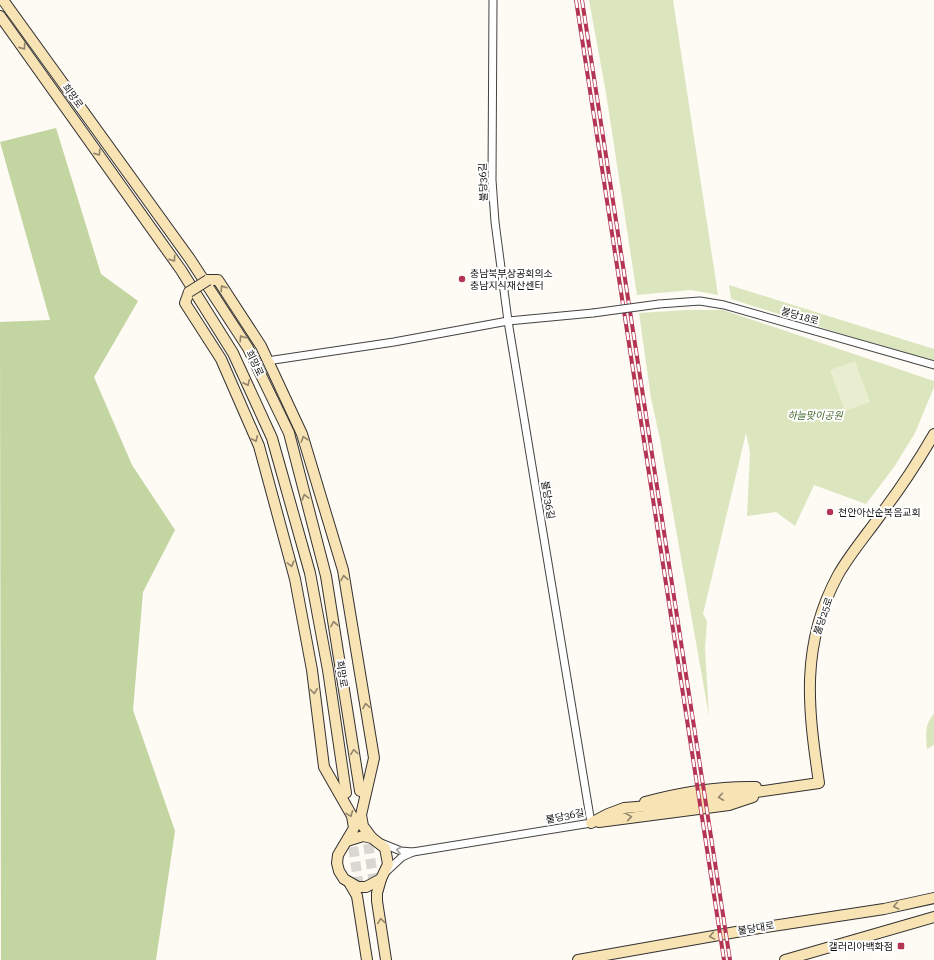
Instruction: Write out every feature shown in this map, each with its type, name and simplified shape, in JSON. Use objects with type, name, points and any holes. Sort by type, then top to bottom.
[{"type":"main road","name":"희망로","points":[[3,0],[190,258],[248,348],[289,433],[326,576],[360,791]]},
{"type":"main road","points":[[0,16],[180,270],[233,353],[272,438],[310,573],[328,670],[346,793]]},
{"type":"main road","points":[[365,957],[357,896],[350,884],[339,871],[337,863],[342,847],[354,828],[352,816],[324,767],[312,670],[297,586],[259,446],[221,359],[185,303],[188,292],[208,280],[218,280],[261,346],[302,434],[343,570],[374,758],[361,815],[363,826],[375,840],[385,848],[388,856],[388,864],[378,886],[377,901],[386,960]]},
{"type":"main road","name":"불당25로","points":[[774,790],[819,783],[811,729],[809,696],[810,663],[819,620],[838,575],[913,468],[934,434]]},
{"type":"main road","points":[[591,823],[730,805],[774,790]]},
{"type":"main road","points":[[591,823],[624,808],[673,804],[774,790]]},
{"type":"main road","points":[[347,841],[355,837],[375,840]]},
{"type":"main road","points":[[350,884],[366,887],[383,876]]},
{"type":"main road","name":"불당대로","points":[[578,960],[753,928],[884,909],[934,898]]},
{"type":"main road","points":[[785,960],[934,917]]},
{"type":"main road","points":[[385,948],[393,960]]},
{"type":"street","name":"불당36길","points":[[383,876],[402,857],[413,852],[591,823],[508,321],[492,180],[493,0]]},
{"type":"street","name":"불당18로","points":[[268,361],[394,342],[508,321],[593,313],[659,304],[700,301],[724,305],[934,365]]},
{"type":"street","name":"불당36길","points":[[375,840],[396,849],[413,852]]},
{"type":"green space","points":[[589,0],[673,0],[718,295],[691,290],[637,295],[606,93]]},
{"type":"green space","points":[[56,128],[101,274],[138,301],[94,377],[132,465],[175,530],[143,592],[133,710],[175,831],[156,960],[1,960],[0,322],[50,320],[0,142]]},
{"type":"green space","points":[[729,285],[934,349],[934,363],[731,299]]},
{"type":"green space","name":"하늘맞이공원","points":[[687,310],[723,310],[934,381],[934,387],[915,433],[894,467],[866,504],[814,485],[795,526],[776,512],[747,516],[750,452],[746,433],[703,614],[707,621],[705,648],[709,716],[660,439],[651,398],[639,313]]},
{"type":"green space","points":[[855,361],[870,402],[845,411],[830,370]]},
{"type":"green space","points":[[934,714],[934,745],[927,749],[927,726]]},
{"type":"tunnel","points":[[366,829],[375,891]]},
{"type":"tunnel","points":[[351,832],[360,894]]},
{"type":"railway","points":[[576,0],[724,960]]},
{"type":"railway","points":[[582,0],[730,960]]},
{"type":"place","name":"충남북부상공회의소 충남지식재산센터","points":[[462,279]]},
{"type":"place","name":"천안아산순복음교회","points":[[830,512]]},
{"type":"place","name":"갤러리아백화점","points":[[901,946]]}]
